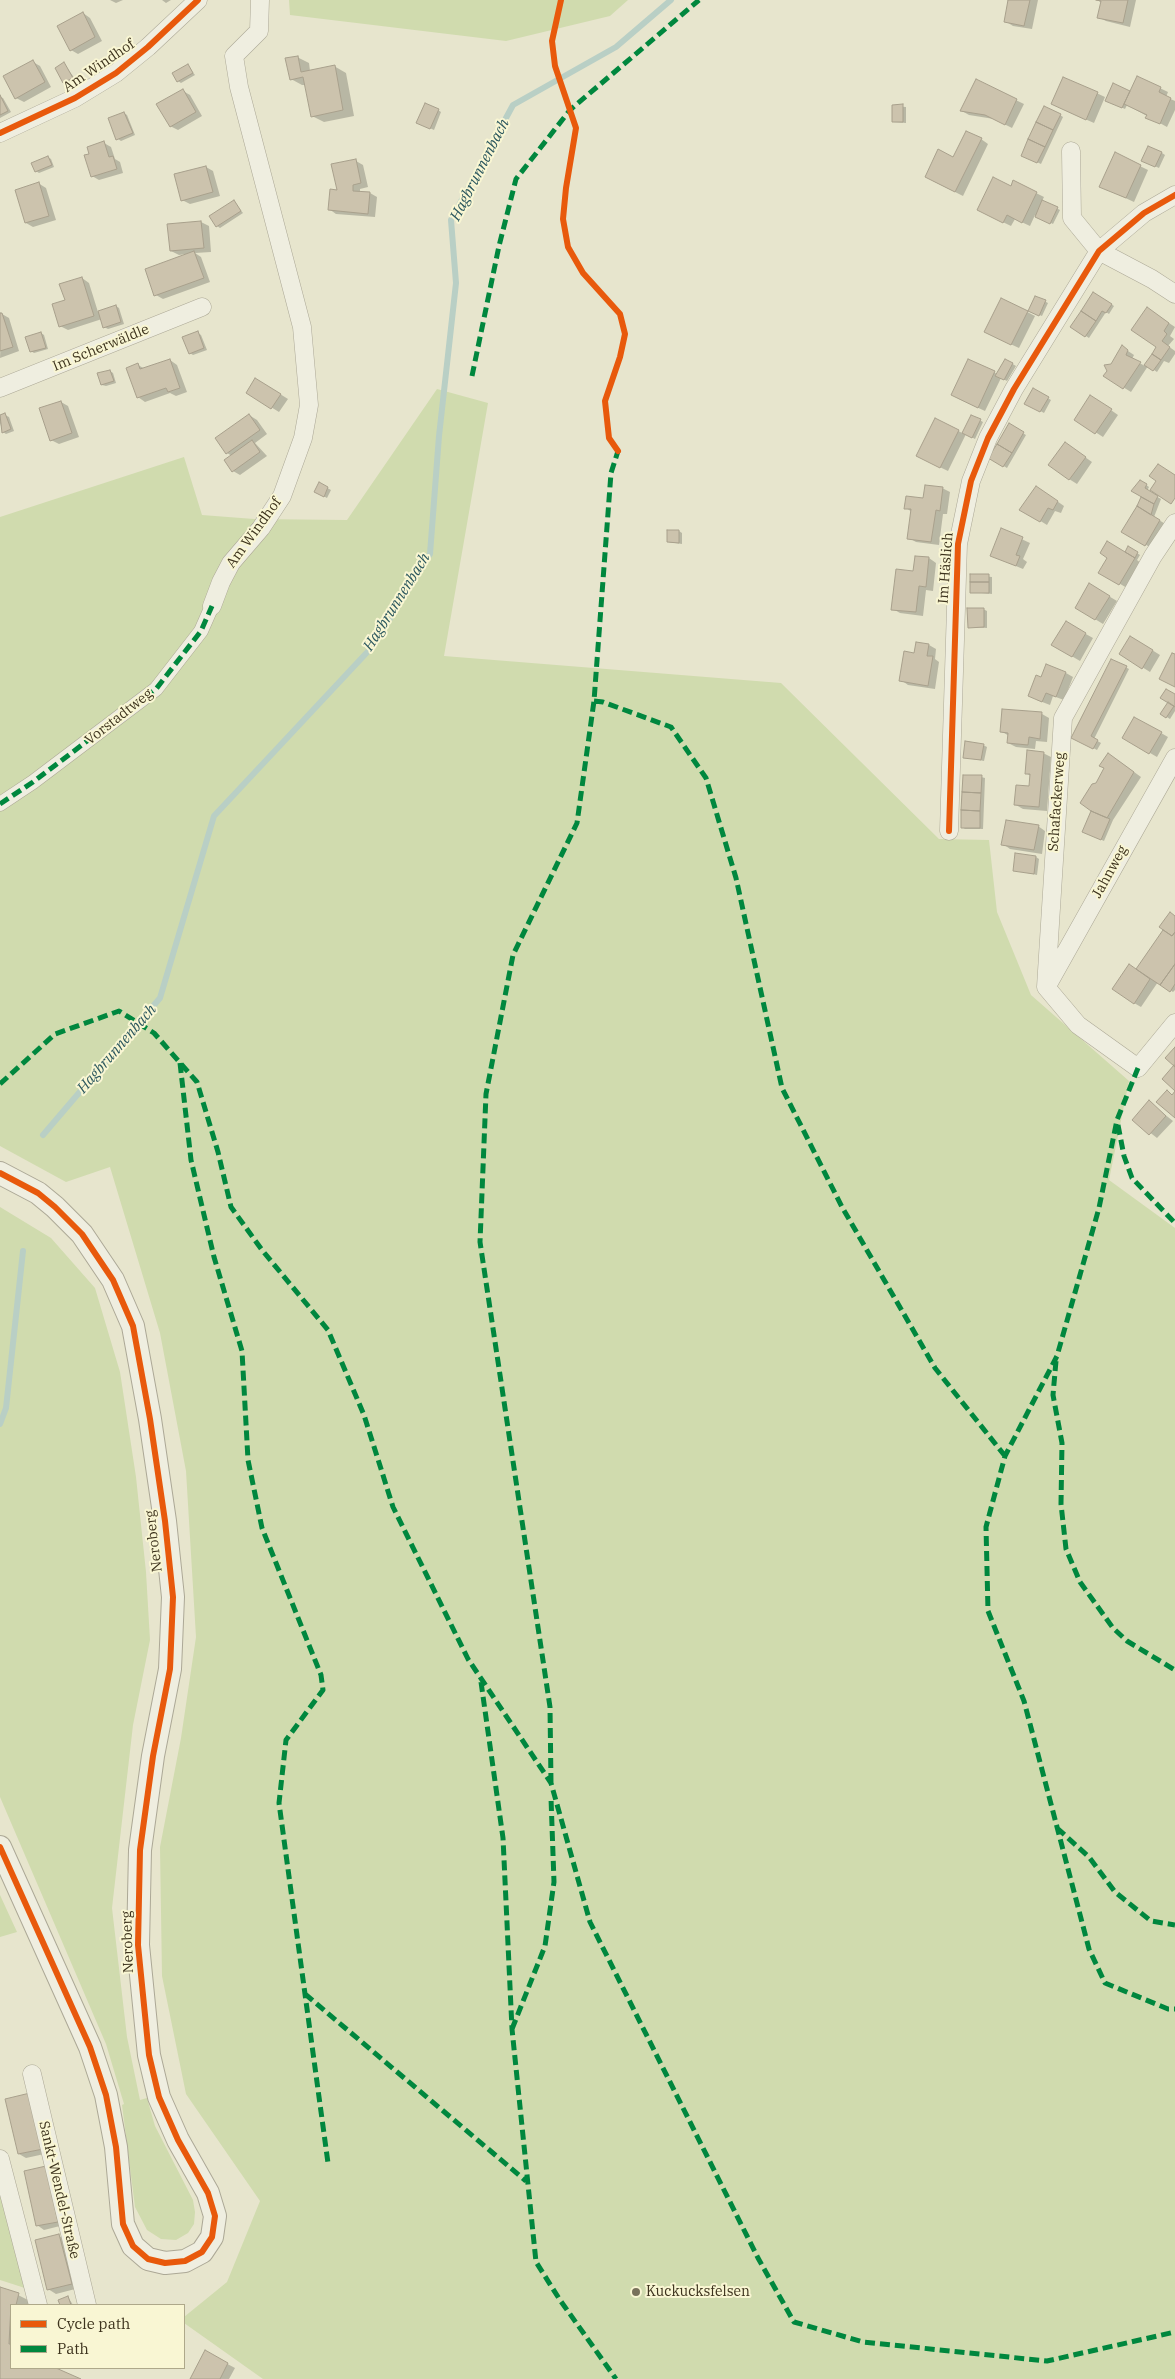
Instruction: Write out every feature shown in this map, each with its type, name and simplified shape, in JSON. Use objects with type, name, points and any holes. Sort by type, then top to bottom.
[{"type":"street","name":"Am Windhof","points":[[0,133],[76,98],[116,73],[148,47],[198,0]]},
{"type":"street","name":"Am Windhof","points":[[212,606],[231,563],[261,528],[282,496],[303,438],[309,405],[302,327],[239,87],[234,56],[259,31],[260,0]]},
{"type":"street","points":[[1071,151],[1072,218],[1099,251],[1152,279],[1175,294]]},
{"type":"street","name":"Im Häslich","points":[[949,831],[958,544],[965,503],[988,438],[1014,389],[1099,251],[1144,213],[1175,195]]},
{"type":"street","name":"Im Scherwäldle","points":[[0,388],[202,307]]},
{"type":"street","name":"Schafackerweg","points":[[1046,988],[1063,718],[1153,556],[1175,523]]},
{"type":"street","name":"Vorstadtweg","points":[[0,804],[33,782],[156,689],[201,631],[212,606]]},
{"type":"street","name":"Jahnweg","points":[[1046,988],[1175,758]]},
{"type":"street","points":[[1046,988],[1078,1025],[1138,1068],[1175,1023]]},
{"type":"street","name":"Neroberg","points":[[0,1173],[38,1193],[55,1208],[82,1234],[113,1280],[133,1326],[150,1419],[165,1521],[173,1597],[170,1669],[153,1756],[140,1850],[138,1945],[149,2055],[159,2098],[178,2140],[208,2193],[216,2216],[212,2237],[202,2252],[185,2261],[165,2263],[148,2259],[133,2246],[126,2231],[123,2224],[116,2147],[100,2079],[90,2047],[0,1847]]},
{"type":"street","name":"Sankt-Wendel-Straße","points":[[32,2074],[87,2304]]},
{"type":"street","points":[[0,2159],[38,2304]]},
{"type":"green space","points":[[289,0],[628,0],[610,16],[506,41],[290,15]]},
{"type":"green space","points":[[437,389],[488,403],[444,656],[781,683],[939,839],[989,840],[997,912],[1031,995],[1129,1081],[1109,1180],[1175,1228],[1175,2379],[263,2379],[185,2324],[185,2316],[227,2282],[260,2201],[186,2094],[162,1976],[160,1847],[181,1738],[196,1637],[186,1471],[160,1333],[110,1167],[66,1182],[0,1146],[0,517],[184,457],[202,515],[254,519],[347,520]]},
{"type":"green space","points":[[0,1207],[51,1238],[95,1288],[120,1372],[136,1477],[146,1572],[150,1640],[133,1725],[112,1908],[127,2037],[140,2100],[147,2098],[155,2126],[193,2200],[194,2224],[188,2233],[176,2240],[161,2239],[147,2230],[135,2207],[122,2105],[124,2104],[106,2044],[0,1797]]},
{"type":"green space","points":[[0,1895],[17,1932],[0,1937]]},
{"type":"green space","points":[[0,2173],[28,2289],[0,2280]]},
{"type":"building","points":[[1008,0],[1030,0],[1024,26],[1004,22]]},
{"type":"building","points":[[1096,0],[1128,0],[1123,23],[1097,18],[1101,1]]},
{"type":"building","points":[[83,12],[95,37],[70,51],[57,26]]},
{"type":"building","points":[[298,56],[301,72],[335,65],[343,110],[311,117],[303,77],[290,80],[285,58]]},
{"type":"building","points":[[33,60],[45,82],[15,99],[3,76]]},
{"type":"building","points":[[64,62],[73,78],[63,83],[55,68]]},
{"type":"building","points":[[188,64],[193,73],[177,82],[172,73]]},
{"type":"building","points":[[1137,76],[1161,87],[1159,92],[1171,98],[1160,124],[1145,118],[1147,115],[1124,104]]},
{"type":"building","points":[[1063,77],[1098,92],[1086,120],[1051,104]]},
{"type":"building","points":[[976,79],[1017,99],[1005,125],[985,115],[960,111]]},
{"type":"building","points":[[1113,83],[1130,91],[1122,108],[1105,101]]},
{"type":"building","points":[[183,89],[196,112],[170,127],[156,104]]},
{"type":"building","points":[[0,95],[8,111],[0,115]]},
{"type":"building","points":[[425,103],[439,109],[430,129],[416,123]]},
{"type":"building","points":[[903,104],[903,122],[892,122],[892,105]]},
{"type":"building","points":[[1044,106],[1061,114],[1053,130],[1036,122]]},
{"type":"building","points":[[124,112],[133,133],[116,140],[108,118]]},
{"type":"building","points":[[1036,122],[1053,130],[1045,147],[1028,139]]},
{"type":"building","points":[[966,131],[982,138],[955,192],[925,177],[938,149],[953,157]]},
{"type":"building","points":[[1028,139],[1045,147],[1037,163],[1021,156]]},
{"type":"building","points":[[104,141],[109,157],[113,156],[117,169],[91,177],[84,155],[89,154],[87,147]]},
{"type":"building","points":[[1148,146],[1162,152],[1155,167],[1141,161]]},
{"type":"building","points":[[1115,152],[1141,165],[1126,198],[1099,187]]},
{"type":"building","points":[[48,156],[52,165],[35,172],[31,163]]},
{"type":"building","points":[[356,159],[361,183],[353,185],[353,191],[370,192],[368,214],[328,210],[330,189],[337,190],[331,164]]},
{"type":"building","points":[[206,166],[213,192],[181,201],[174,174]]},
{"type":"building","points":[[993,177],[1011,186],[1013,180],[1037,192],[1022,223],[1007,215],[1003,223],[977,210]]},
{"type":"building","points":[[39,182],[49,216],[25,223],[15,190]]},
{"type":"building","points":[[234,200],[241,211],[216,227],[209,216]]},
{"type":"building","points":[[1042,200],[1058,207],[1050,224],[1035,217]]},
{"type":"building","points":[[201,221],[204,248],[170,251],[167,224]]},
{"type":"building","points":[[194,251],[204,278],[154,296],[145,269]]},
{"type":"building","points":[[82,277],[94,316],[59,327],[52,304],[65,300],[59,284]]},
{"type":"building","points":[[1093,292],[1112,304],[1106,313],[1102,311],[1096,321],[1081,311]]},
{"type":"building","points":[[1035,296],[1046,300],[1039,316],[1028,311]]},
{"type":"building","points":[[1001,298],[1028,311],[1011,345],[984,332]]},
{"type":"building","points":[[116,305],[121,322],[103,328],[98,311]]},
{"type":"building","points":[[1147,307],[1169,323],[1164,331],[1167,334],[1162,341],[1170,347],[1161,360],[1152,354],[1156,347],[1131,330]]},
{"type":"building","points":[[1081,311],[1096,321],[1085,337],[1070,327]]},
{"type":"building","points":[[0,313],[2,313],[13,347],[0,351]]},
{"type":"building","points":[[198,331],[204,348],[189,354],[182,337]]},
{"type":"building","points":[[41,332],[46,348],[30,352],[25,337]]},
{"type":"building","points":[[1122,345],[1128,350],[1126,355],[1141,362],[1123,389],[1103,376],[1107,371],[1104,365],[1111,364]]},
{"type":"building","points":[[1152,354],[1161,360],[1153,371],[1144,365]]},
{"type":"building","points":[[170,359],[180,388],[168,392],[166,388],[137,398],[126,368],[138,363],[140,369]]},
{"type":"building","points":[[968,359],[995,371],[978,408],[951,395]]},
{"type":"building","points":[[1005,359],[1013,363],[1004,380],[995,376]]},
{"type":"building","points":[[110,370],[114,381],[101,385],[97,373]]},
{"type":"building","points":[[255,378],[281,394],[271,409],[246,393]]},
{"type":"building","points":[[1033,388],[1049,397],[1040,412],[1024,404]]},
{"type":"building","points":[[1090,395],[1112,409],[1095,434],[1074,420]]},
{"type":"building","points":[[61,401],[72,433],[50,441],[39,408]]},
{"type":"building","points":[[5,413],[11,429],[2,433],[0,415]]},
{"type":"building","points":[[249,414],[260,430],[226,454],[215,438]]},
{"type":"building","points":[[971,415],[981,419],[972,438],[962,433]]},
{"type":"building","points":[[935,418],[959,430],[940,468],[916,456]]},
{"type":"building","points":[[1009,423],[1024,432],[1012,453],[997,444]]},
{"type":"building","points":[[252,440],[260,452],[232,472],[224,460]]},
{"type":"building","points":[[1065,442],[1086,457],[1069,480],[1048,465]]},
{"type":"building","points":[[997,444],[1012,453],[1003,467],[988,458]]},
{"type":"building","points":[[1158,464],[1175,475],[1175,498],[1171,504],[1150,490],[1156,481],[1149,476]]},
{"type":"building","points":[[1140,480],[1147,484],[1145,488],[1158,496],[1154,504],[1131,491]]},
{"type":"building","points":[[319,482],[328,487],[324,497],[314,492]]},
{"type":"building","points":[[925,485],[943,487],[940,511],[936,510],[931,542],[907,539],[911,509],[904,509],[906,496],[923,498]]},
{"type":"building","points":[[1036,486],[1058,501],[1053,510],[1048,508],[1040,522],[1019,510]]},
{"type":"building","points":[[1141,497],[1154,504],[1151,515],[1137,506]]},
{"type":"building","points":[[1137,506],[1160,520],[1145,546],[1121,532]]},
{"type":"building","points":[[1001,528],[1023,537],[1016,555],[1020,556],[1016,566],[990,556]]},
{"type":"building","points":[[667,530],[679,530],[679,543],[667,542]]},
{"type":"building","points":[[1107,541],[1135,558],[1119,585],[1098,573],[1107,558],[1100,553]]},
{"type":"building","points":[[1128,546],[1138,552],[1135,558],[1125,552]]},
{"type":"building","points":[[915,556],[929,557],[926,587],[919,586],[916,612],[891,610],[896,569],[913,571]]},
{"type":"building","points":[[970,574],[989,574],[989,582],[970,582]]},
{"type":"building","points":[[970,582],[989,582],[989,593],[970,593]]},
{"type":"building","points":[[1089,583],[1110,596],[1095,620],[1075,608]]},
{"type":"building","points":[[967,608],[984,608],[984,627],[968,628]]},
{"type":"building","points":[[1066,621],[1086,633],[1072,657],[1051,645]]},
{"type":"building","points":[[1130,636],[1153,650],[1142,669],[1119,654]]},
{"type":"building","points":[[916,642],[929,644],[927,656],[933,656],[928,686],[899,681],[904,651],[914,653]]},
{"type":"building","points":[[1172,653],[1175,654],[1175,687],[1159,679]]},
{"type":"building","points":[[1111,659],[1127,666],[1091,736],[1098,740],[1093,749],[1071,738]]},
{"type":"building","points":[[1046,664],[1066,672],[1056,697],[1046,693],[1042,702],[1028,696],[1036,675],[1041,677]]},
{"type":"building","points":[[1166,689],[1175,694],[1175,707],[1160,698]]},
{"type":"building","points":[[1168,702],[1174,706],[1166,718],[1160,714]]},
{"type":"building","points":[[1002,709],[1042,712],[1040,739],[1029,737],[1028,745],[1007,743],[1008,733],[1000,732]]},
{"type":"building","points":[[1134,717],[1162,732],[1149,754],[1122,738]]},
{"type":"building","points":[[965,741],[984,744],[981,760],[963,758]]},
{"type":"building","points":[[1027,750],[1044,752],[1039,807],[1014,805],[1016,785],[1029,786],[1030,774],[1025,774]]},
{"type":"building","points":[[1108,753],[1134,772],[1107,818],[1091,811],[1080,803],[1092,784],[1096,783],[1104,768],[1099,766]]},
{"type":"building","points":[[963,775],[982,775],[981,793],[962,792]]},
{"type":"building","points":[[962,792],[981,793],[980,811],[961,810]]},
{"type":"building","points":[[961,810],[980,811],[980,828],[961,828]]},
{"type":"building","points":[[1091,811],[1110,819],[1101,840],[1082,832]]},
{"type":"building","points":[[1006,820],[1039,825],[1034,850],[1001,845]]},
{"type":"building","points":[[1015,853],[1036,856],[1034,874],[1013,871]]},
{"type":"building","points":[[1170,912],[1175,916],[1175,932],[1172,936],[1159,927]]},
{"type":"building","points":[[1163,930],[1172,936],[1175,932],[1175,964],[1160,985],[1136,969]]},
{"type":"building","points":[[1129,964],[1150,979],[1134,1004],[1112,989]]},
{"type":"building","points":[[1175,964],[1175,984],[1170,992],[1160,985]]},
{"type":"building","points":[[1175,1047],[1175,1067],[1165,1058]]},
{"type":"building","points":[[1174,1065],[1175,1067],[1175,1091],[1162,1079]]},
{"type":"building","points":[[1167,1090],[1172,1095],[1175,1091],[1175,1118],[1156,1102]]},
{"type":"building","points":[[1149,1100],[1166,1116],[1149,1135],[1132,1120]]},
{"type":"building","points":[[30,2093],[43,2149],[18,2154],[5,2099]]},
{"type":"building","points":[[46,2166],[58,2222],[36,2226],[24,2171]]},
{"type":"building","points":[[59,2234],[72,2284],[47,2290],[35,2240]]},
{"type":"building","points":[[0,2287],[19,2293],[16,2304],[10,2304],[10,2369],[58,2369],[81,2379],[0,2379]]},
{"type":"building","points":[[68,2296],[71,2304],[60,2304],[58,2300]]},
{"type":"building","points":[[205,2350],[228,2363],[220,2379],[190,2379]]},
{"type":"waterway","name":"Hagbrunnenbach","points":[[43,1135],[160,998],[214,816],[373,646],[430,554],[439,436],[456,283],[451,220],[513,105],[616,47],[671,0]]},
{"type":"waterway","name":"Hagbrunnenbach","points":[[0,1424],[6,1408],[23,1251]]},
{"type":"marked path","points":[[472,376],[499,246],[516,179],[570,110],[699,0]]},
{"type":"marked path","points":[[551,1783],[550,1707],[480,1242],[486,1094],[513,955],[577,823],[594,701],[611,473],[618,451]]},
{"type":"marked path","points":[[0,804],[33,782],[156,689],[201,631],[212,606]]},
{"type":"marked path","points":[[594,701],[603,702],[671,727],[706,778],[736,878],[782,1088],[842,1207],[935,1368],[1005,1456]]},
{"type":"marked path","points":[[0,1084],[55,1034],[119,1011],[154,1033],[197,1082],[218,1152],[231,1207],[262,1250],[328,1330],[364,1415],[393,1507],[468,1659],[551,1783],[590,1922],[758,2258],[794,2322],[863,2342],[1047,2361],[1175,2332]]},
{"type":"marked path","points":[[180,1063],[191,1160],[214,1257],[242,1351],[248,1460],[262,1528],[321,1675],[323,1690],[286,1740],[279,1803],[328,2163]]},
{"type":"marked path","points":[[1138,1068],[1117,1120],[1099,1208],[1057,1356],[1005,1456],[986,1527],[988,1611],[1024,1701],[1089,1949],[1105,1983],[1168,2009],[1175,2009]]},
{"type":"marked path","points":[[1118,1125],[1124,1156],[1132,1178],[1175,1223]]},
{"type":"marked path","points":[[1056,1361],[1053,1395],[1062,1443],[1061,1504],[1066,1549],[1080,1582],[1113,1628],[1127,1641],[1175,1670]]},
{"type":"marked path","points":[[481,1682],[503,1838],[512,2029],[536,2262],[560,2300],[616,2379]]},
{"type":"marked path","points":[[512,2029],[545,1946],[554,1882],[551,1798]]},
{"type":"marked path","points":[[1057,1828],[1089,1857],[1115,1892],[1151,1921],[1175,1925]]},
{"type":"marked path","points":[[305,1994],[526,2181]]},
{"type":"cycle path","points":[[0,133],[75,98],[116,73],[148,47],[198,0]]},
{"type":"cycle path","points":[[561,0],[552,41],[555,66],[576,128],[563,219],[568,247],[583,273],[620,314],[625,334],[620,357],[605,401],[609,438],[618,451]]},
{"type":"cycle path","points":[[949,831],[958,544],[971,481],[988,438],[1014,389],[1099,251],[1144,213],[1175,195]]},
{"type":"cycle path","points":[[0,1173],[38,1193],[55,1207],[82,1234],[113,1280],[133,1326],[150,1419],[165,1521],[173,1597],[170,1669],[153,1756],[140,1850],[138,1945],[149,2055],[159,2097],[178,2140],[208,2193],[215,2216],[212,2237],[202,2252],[185,2261],[165,2263],[148,2259],[133,2246],[123,2224],[116,2147],[106,2095],[90,2047],[0,1847]]},
{"type":"place","name":"Kuckucksfelsen","points":[[636,2292]]}]
